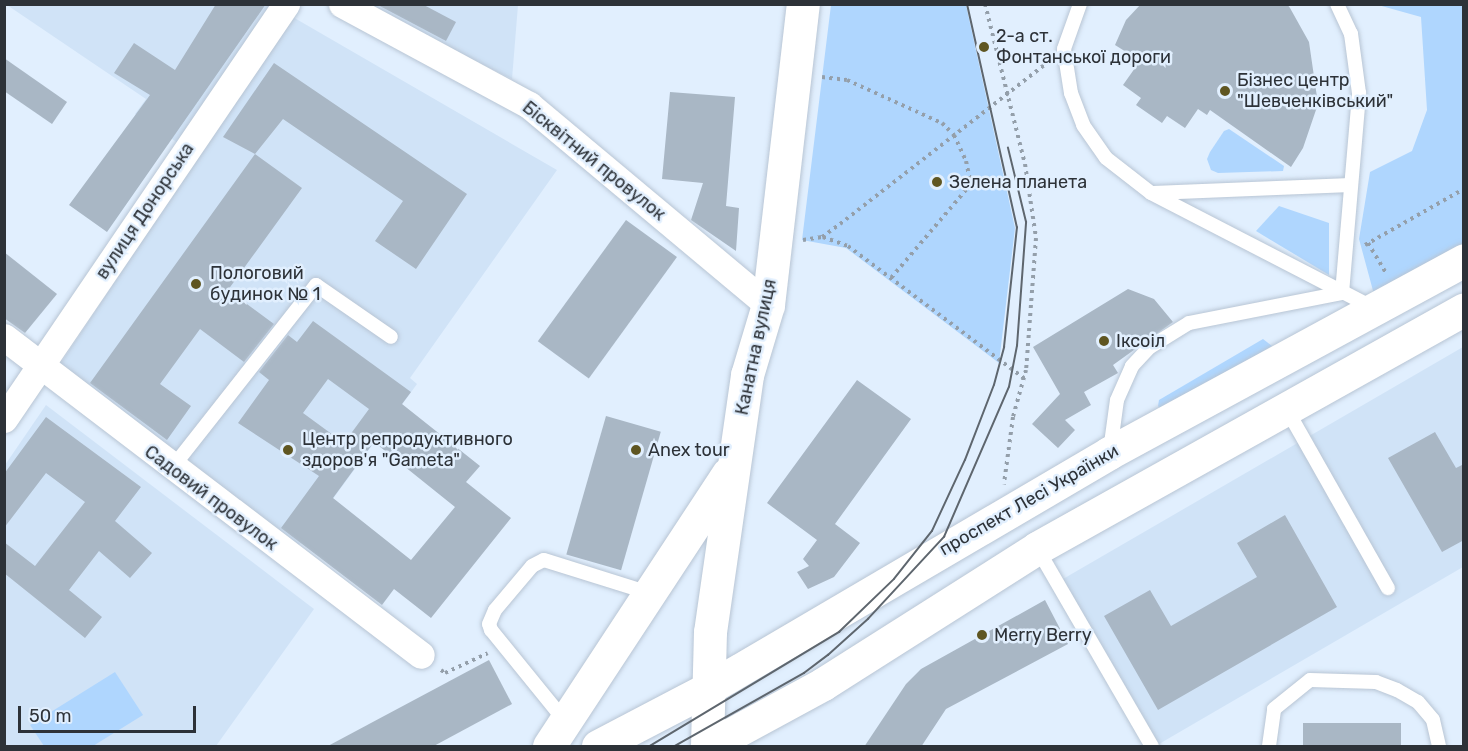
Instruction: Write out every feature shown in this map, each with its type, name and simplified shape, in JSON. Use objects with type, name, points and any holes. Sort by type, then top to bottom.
[{"type":"main road","name":"Канатна вулиця","points":[[708,747],[707,689],[710,632],[747,375],[768,305],[802,4]]},
{"type":"main road","name":"проспект Лесі Українки","points":[[598,747],[707,689],[1109,453],[1464,260]]},
{"type":"main road","points":[[708,747],[823,684],[1037,548],[1464,309]]},
{"type":"main road","points":[[557,734],[734,465]]},
{"type":"street","name":"вулиця Донорська","points":[[4,419],[286,4]]},
{"type":"street","name":"Бісквітний провулок","points":[[342,4],[529,105],[768,305]]},
{"type":"street","name":"Садовий провулок","points":[[4,338],[171,468],[421,656]]},
{"type":"lane","points":[[1080,4],[1064,49],[1071,93],[1083,125],[1106,158],[1151,193],[1376,309]]},
{"type":"lane","points":[[1337,4],[1351,34],[1358,72],[1342,293]]},
{"type":"lane","points":[[1151,193],[1351,185]]},
{"type":"lane","points":[[171,468],[316,285],[391,337]]},
{"type":"lane","points":[[1109,453],[1117,400],[1132,366],[1150,347],[1189,323],[1342,293]]},
{"type":"lane","points":[[1286,408],[1388,588]]},
{"type":"lane","points":[[1037,548],[1152,747]]},
{"type":"lane","points":[[557,734],[491,630],[490,617],[538,562],[551,560],[649,593]]},
{"type":"lane","points":[[1269,747],[1274,709],[1310,680],[1376,682],[1397,690],[1418,702],[1433,720],[1439,747]]},
{"type":"path","points":[[985,4],[1032,196],[1036,238],[1024,378],[1013,417],[999,518]]},
{"type":"path","points":[[822,237],[1064,49]]},
{"type":"path","points":[[795,73],[847,80],[942,123],[954,135],[971,184],[891,278]]},
{"type":"path","points":[[1345,256],[1464,189]]},
{"type":"path","points":[[776,237],[822,237],[848,246],[1024,378]]},
{"type":"path","points":[[421,656],[445,672],[503,646]]},
{"type":"shaded area","points":[[7,5],[284,5],[184,147],[135,114],[146,99]]},
{"type":"shaded area","points":[[362,5],[518,5],[512,79]]},
{"type":"shaded area","points":[[831,5],[966,5],[1015,228],[999,363],[846,248],[802,240]]},
{"type":"shaded area","points":[[1378,5],[1463,5],[1463,249],[1375,298],[1359,239],[1370,172],[1412,151],[1427,110],[1421,17]]},
{"type":"shaded area","points":[[291,16],[557,170],[410,378],[417,384],[289,559],[51,378]]},
{"type":"shaded area","points":[[1229,129],[1284,166],[1283,171],[1218,173],[1211,170],[1207,159],[1210,152],[1224,131]]},
{"type":"shaded area","points":[[1279,206],[1329,223],[1329,275],[1256,231]]},
{"type":"shaded area","points":[[1263,339],[1272,346],[1162,411],[1158,406],[1159,400]]},
{"type":"shaded area","points":[[1463,347],[1463,567],[1159,744],[1063,579]]},
{"type":"shaded area","points":[[46,405],[314,609],[216,746],[5,746],[5,465]]},
{"type":"shaded area","points":[[115,672],[143,715],[93,746],[44,746],[30,725]]},
{"type":"building","points":[[216,4],[266,4],[107,232],[69,205],[150,95],[114,73],[134,43],[175,70]]},
{"type":"building","points":[[376,4],[422,4],[456,22],[446,41]]},
{"type":"building","name":"Бізнес центр \"Шевченківський\"","points":[[1141,4],[1287,4],[1309,42],[1318,104],[1303,148],[1291,167],[1210,110],[1207,115],[1198,109],[1185,128],[1167,116],[1162,123],[1136,105],[1141,98],[1123,85],[1135,68],[1126,62],[1131,55],[1115,45],[1126,20]]},
{"type":"building","points":[[4,58],[67,102],[52,124],[4,91]]},
{"type":"building","points":[[274,63],[467,194],[416,269],[375,241],[403,201],[283,119],[255,154],[223,137]]},
{"type":"building","points":[[670,92],[735,97],[726,206],[739,208],[736,251],[691,220],[703,183],[662,179]]},
{"type":"building","name":"Пологовий будинок № 1","points":[[255,154],[302,188],[228,290],[274,324],[244,362],[200,329],[160,384],[191,406],[167,440],[90,383]]},
{"type":"building","points":[[626,220],[677,257],[589,378],[538,341]]},
{"type":"building","points":[[4,252],[57,294],[25,333],[4,318]]},
{"type":"building","points":[[1128,289],[1154,299],[1173,322],[1113,365],[1118,373],[1084,392],[1091,405],[1065,420],[1075,430],[1058,448],[1032,424],[1060,394],[1033,347]]},
{"type":"building","points":[[313,321],[411,392],[402,404],[480,466],[466,482],[511,518],[431,618],[394,589],[382,605],[281,528],[319,476],[238,423],[269,380],[259,372],[288,335],[297,342]],"holes":[[[328,379],[369,409],[344,443],[303,413]],[[374,442],[455,507],[411,560],[333,498]]]},
{"type":"building","points":[[857,380],[911,419],[835,524],[860,543],[834,577],[808,589],[797,572],[809,566],[803,559],[817,540],[767,503]]},
{"type":"building","points":[[606,416],[661,432],[621,570],[566,554]]},
{"type":"building","points":[[46,417],[141,487],[115,521],[152,553],[130,578],[99,551],[69,590],[102,617],[85,638],[4,573],[4,542],[35,566],[85,502],[46,473],[4,528],[4,474]]},
{"type":"building","points":[[1435,432],[1456,468],[1464,464],[1464,540],[1442,552],[1388,458]]},
{"type":"building","points":[[1285,515],[1337,607],[1158,710],[1104,616],[1150,590],[1171,626],[1257,577],[1237,543]]},
{"type":"building","points":[[1045,600],[1068,644],[946,709],[921,747],[864,747],[906,684],[921,669]]},
{"type":"building","points":[[489,660],[512,704],[432,747],[326,747]]},
{"type":"building","points":[[1303,723],[1401,723],[1401,746],[1303,746]]},
{"type":"tram line","points":[[650,746],[839,632],[894,579],[932,531],[965,460],[994,385],[1004,347],[1017,228],[967,4]]},
{"type":"tram line","points":[[675,746],[804,673],[828,655],[868,619],[944,537],[1009,387],[1017,346],[1026,222],[1008,148]]},
{"type":"place","name":"2-а ст. Фонтанської дороги","points":[[984,47]]},
{"type":"place","name":"Бізнес центр \"Шевченківський\"","points":[[1225,91]]},
{"type":"place","name":"Зелена планета","points":[[937,182]]},
{"type":"place","name":"Пологовий будинок № 1","points":[[196,284]]},
{"type":"place","name":"Іксоіл","points":[[1104,341]]},
{"type":"place","name":"Центр репродуктивного здоров'я \"Gameta\"","points":[[288,450]]},
{"type":"place","name":"Anex tour","points":[[636,450]]},
{"type":"place","name":"Merry Berry","points":[[982,635]]}]
